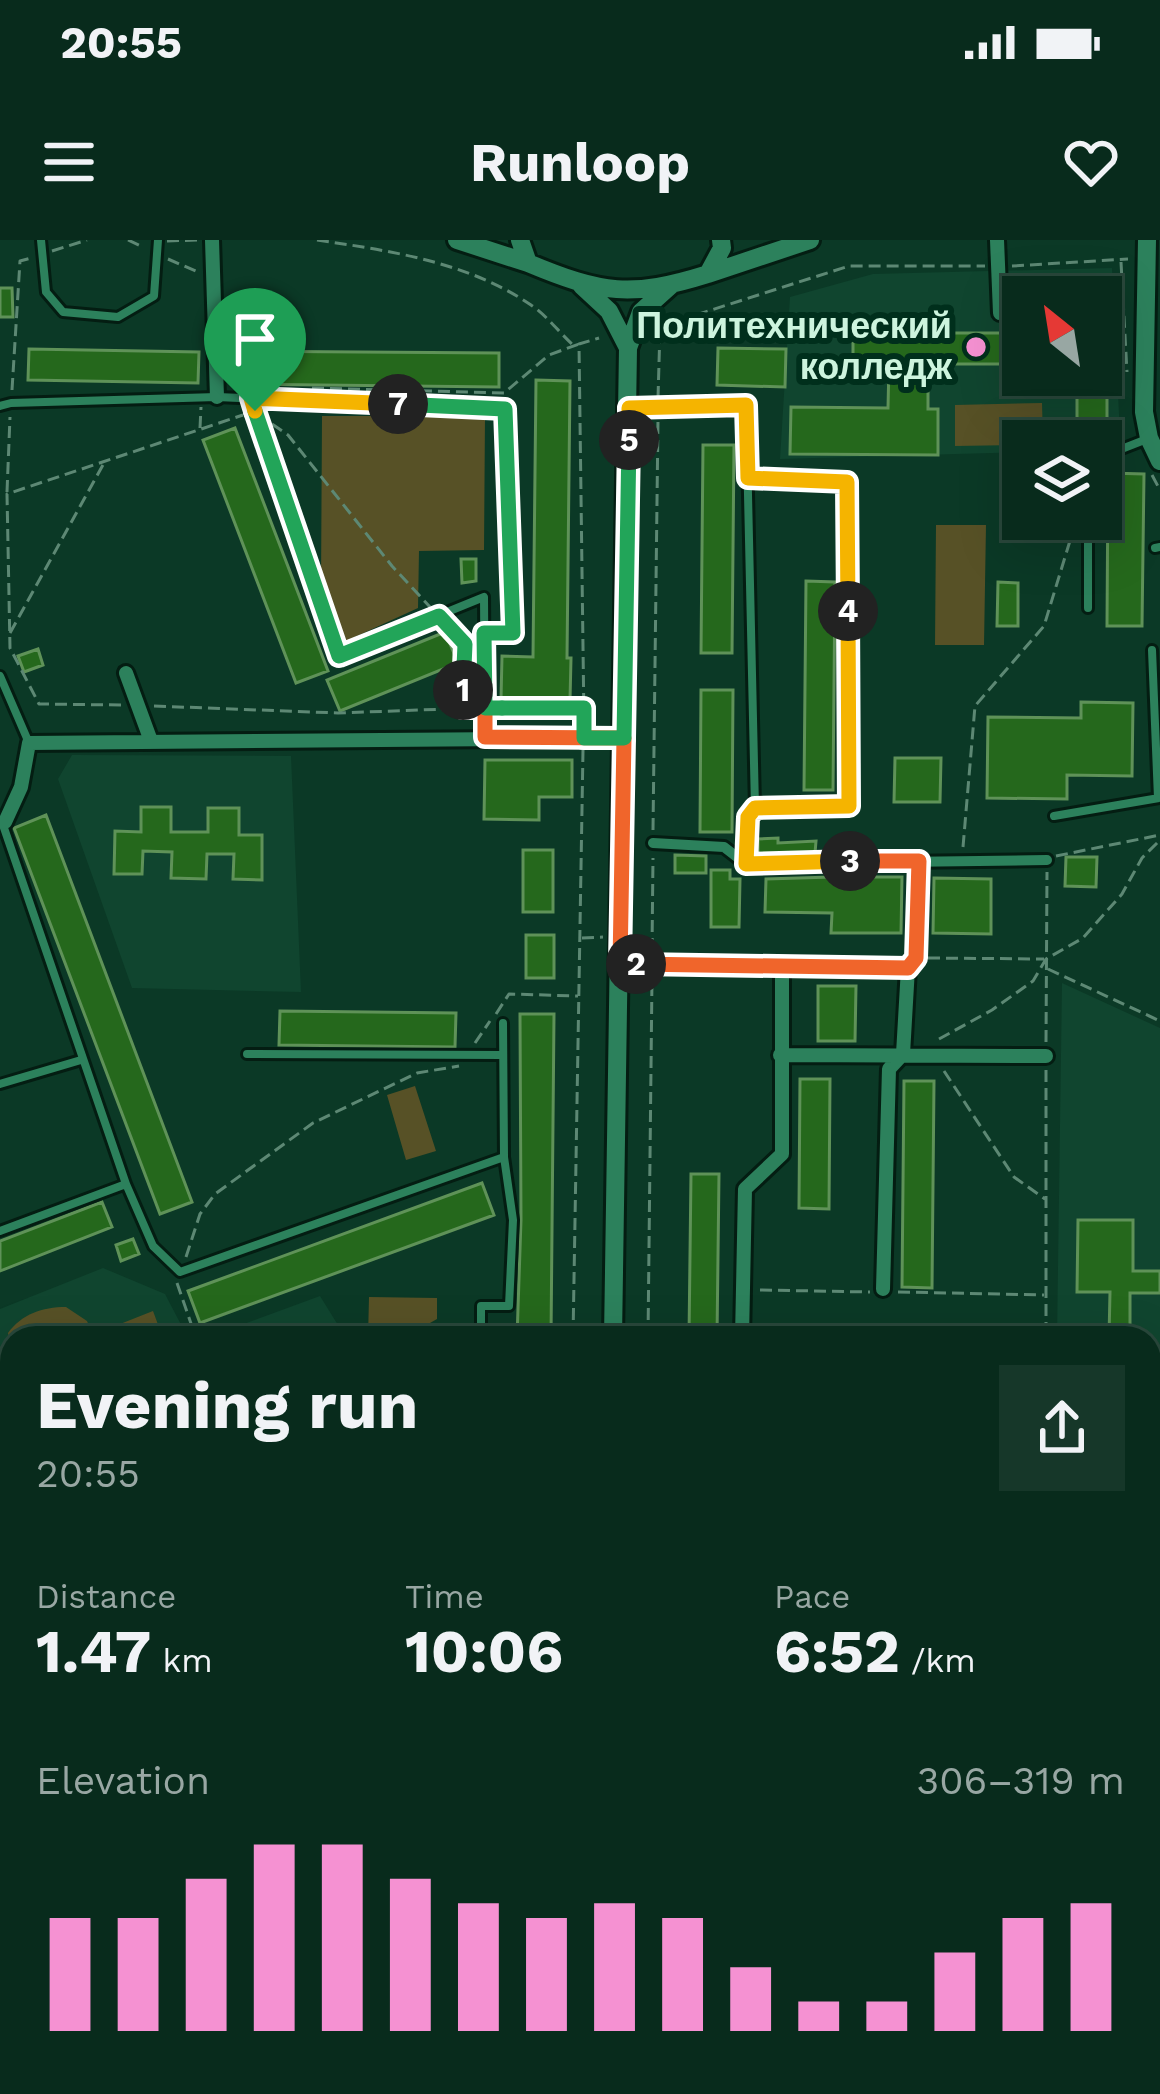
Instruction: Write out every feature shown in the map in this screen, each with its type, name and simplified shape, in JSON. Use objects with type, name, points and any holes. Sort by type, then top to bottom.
[{"type":"street","points":[[209,240],[217,397]]},
{"type":"street","points":[[457,240],[582,286],[624,291],[670,285],[810,240]]},
{"type":"street","points":[[520,240],[528,263]]},
{"type":"street","points":[[708,274],[722,248],[721,240]]},
{"type":"street","points":[[997,240],[1000,313]]},
{"type":"street","points":[[1147,249],[1144,412],[1156,467]]},
{"type":"street","points":[[613,1326],[628,348],[641,312],[670,285]]},
{"type":"street","points":[[582,286],[609,311],[628,348]]},
{"type":"street","points":[[126,673],[152,741]]},
{"type":"street","points":[[2,822],[21,787],[28,742],[624,738]]},
{"type":"street","points":[[653,843],[724,847],[746,864],[1047,860]]},
{"type":"street","points":[[883,1288],[889,1070],[903,1054],[919,861]]},
{"type":"street","points":[[620,964],[912,963]]},
{"type":"street","points":[[742,1326],[745,1189],[782,1154],[782,964]]},
{"type":"street","points":[[780,1055],[1046,1056]]},
{"type":"lane","points":[[41,240],[46,292],[64,312],[118,317],[154,296],[158,241]]},
{"type":"lane","points":[[0,406],[217,397],[505,409],[513,633],[484,633]]},
{"type":"lane","points":[[251,398],[339,656],[484,597],[485,737]]},
{"type":"lane","points":[[629,408],[746,405],[755,808],[849,806],[847,482],[748,478]]},
{"type":"lane","points":[[1122,449],[1149,438]]},
{"type":"lane","points":[[1088,540],[1088,608]]},
{"type":"lane","points":[[1054,815],[1159,798],[1152,650]]},
{"type":"lane","points":[[0,676],[28,742]]},
{"type":"lane","points":[[2,822],[126,1184],[153,1246],[180,1272],[504,1157]]},
{"type":"lane","points":[[481,1326],[481,1306],[508,1306],[513,1220],[504,1157],[503,1023]]},
{"type":"lane","points":[[248,1054],[503,1054]]},
{"type":"lane","points":[[0,1084],[81,1060]]},
{"type":"lane","points":[[0,1232],[126,1184]]},
{"type":"path","points":[[138,244],[209,240]]},
{"type":"path","points":[[317,240],[400,252],[471,273],[533,306],[576,345],[584,738],[573,1326]]},
{"type":"path","points":[[648,1326],[660,329],[849,266],[998,266],[1147,249]]},
{"type":"path","points":[[20,261],[7,494],[10,648],[38,704],[338,713],[584,708]]},
{"type":"path","points":[[312,388],[504,393],[549,355],[599,338]]},
{"type":"path","points":[[7,494],[255,411],[288,436],[392,566],[465,644],[463,708]]},
{"type":"path","points":[[10,634],[104,461]]},
{"type":"path","points":[[1156,467],[1160,490]]},
{"type":"path","points":[[962,860],[975,706],[1044,626],[1071,540]]},
{"type":"path","points":[[746,864],[748,817],[755,808]]},
{"type":"path","points":[[1046,1326],[1047,860],[1064,851],[1160,838]]},
{"type":"path","points":[[912,963],[1046,959],[1083,938],[1122,894],[1142,858],[1160,838]]},
{"type":"path","points":[[939,1039],[1033,981],[1046,959]]},
{"type":"path","points":[[1047,968],[1160,1021]]},
{"type":"path","points":[[200,1214],[215,1194],[313,1123],[417,1073],[457,1069],[509,994],[579,996]]},
{"type":"path","points":[[923,1054],[947,1073],[1014,1177],[1046,1200]]},
{"type":"shaded area","points":[[1112,268],[1112,276],[1002,276],[1002,396],[1118,396],[1119,420],[1002,420],[1002,453],[780,459],[790,297],[873,274]]},
{"type":"shaded area","points":[[1042,403],[1042,420],[1002,420],[1002,445],[955,446],[955,405]]},
{"type":"shaded area","points":[[322,416],[485,416],[484,550],[419,551],[418,608],[346,641],[321,587]]},
{"type":"shaded area","points":[[936,525],[986,525],[984,645],[935,645]]},
{"type":"shaded area","points":[[72,755],[291,756],[301,992],[132,988],[58,779]]},
{"type":"shaded area","points":[[1062,983],[1160,1028],[1160,1326],[1057,1326]]},
{"type":"shaded area","points":[[415,1086],[436,1151],[406,1160],[387,1095]]},
{"type":"shaded area","points":[[103,1268],[165,1294],[182,1326],[0,1326],[0,1309]]},
{"type":"shaded area","points":[[320,1296],[339,1326],[239,1326]]},
{"type":"shaded area","points":[[369,1297],[437,1298],[437,1319],[430,1326],[368,1326]]},
{"type":"shaded area","points":[[66,1307],[89,1326],[14,1326],[49,1308]]},
{"type":"shaded area","points":[[153,1311],[159,1326],[115,1326]]},
{"type":"building","points":[[0,288],[12,288],[13,317],[0,317]]},
{"type":"building","points":[[853,333],[1002,333],[1002,364],[928,364],[928,409],[938,409],[938,455],[790,454],[791,407],[888,408],[889,364],[853,364]]},
{"type":"building","points":[[718,348],[786,349],[785,387],[717,385]]},
{"type":"building","points":[[29,349],[199,352],[198,383],[28,380]]},
{"type":"building","points":[[233,351],[499,353],[499,387],[232,384]]},
{"type":"building","points":[[536,380],[570,381],[570,700],[501,699],[502,656],[533,657]]},
{"type":"building","points":[[1077,396],[1107,396],[1107,420],[1077,420]]},
{"type":"building","points":[[235,428],[328,671],[296,683],[203,440]]},
{"type":"building","points":[[703,445],[734,445],[732,653],[701,653]]},
{"type":"building","points":[[1122,473],[1144,474],[1142,626],[1107,626],[1108,540],[1122,540]]},
{"type":"building","points":[[461,559],[476,559],[476,581],[462,583]]},
{"type":"building","points":[[806,581],[835,582],[833,790],[804,790]]},
{"type":"building","points":[[998,582],[1018,583],[1018,626],[997,626]]},
{"type":"building","points":[[445,632],[458,663],[340,711],[327,680]]},
{"type":"building","points":[[38,649],[43,665],[24,672],[18,656]]},
{"type":"building","points":[[701,690],[733,690],[732,832],[700,832]]},
{"type":"building","points":[[1081,702],[1133,703],[1132,776],[1067,775],[1067,799],[987,798],[988,717],[1081,718]]},
{"type":"building","points":[[895,758],[941,758],[940,802],[894,802]]},
{"type":"building","points":[[485,760],[572,760],[572,797],[539,797],[539,820],[484,819]]},
{"type":"building","points":[[141,807],[171,807],[171,832],[208,832],[208,808],[239,808],[239,835],[262,835],[262,880],[233,879],[234,854],[207,854],[206,879],[171,878],[172,852],[143,851],[142,874],[114,874],[115,831],[141,832]]},
{"type":"building","points":[[46,815],[192,1202],[160,1214],[14,828]]},
{"type":"building","points":[[778,838],[778,843],[816,841],[815,853],[758,854],[758,839]]},
{"type":"building","points":[[523,850],[553,850],[553,912],[523,912]]},
{"type":"building","points":[[675,855],[706,856],[706,873],[675,873]]},
{"type":"building","points":[[1066,857],[1097,857],[1096,887],[1065,886]]},
{"type":"building","points":[[711,870],[730,870],[730,879],[740,879],[739,927],[711,927]]},
{"type":"building","points":[[902,877],[901,933],[831,933],[832,913],[765,912],[766,879]]},
{"type":"building","points":[[934,878],[991,879],[991,934],[933,933]]},
{"type":"building","points":[[526,935],[554,935],[554,978],[526,978]]},
{"type":"building","points":[[818,986],[856,986],[855,1041],[818,1041]]},
{"type":"building","points":[[280,1011],[456,1013],[455,1047],[279,1045]]},
{"type":"building","points":[[520,1014],[554,1014],[551,1326],[517,1326]]},
{"type":"building","points":[[800,1079],[830,1079],[829,1209],[799,1208]]},
{"type":"building","points":[[904,1081],[934,1081],[932,1288],[902,1287]]},
{"type":"building","points":[[691,1174],[719,1174],[717,1326],[689,1326]]},
{"type":"building","points":[[482,1183],[494,1215],[200,1323],[188,1291]]},
{"type":"building","points":[[102,1202],[112,1227],[0,1271],[0,1241]]},
{"type":"building","points":[[1078,1220],[1133,1220],[1133,1271],[1160,1271],[1160,1293],[1130,1293],[1130,1326],[1109,1326],[1110,1292],[1077,1292]]},
{"type":"building","points":[[133,1239],[139,1254],[121,1261],[116,1245]]},
{"type":"place","name":"Политехнический колледж","points":[[976,347]]},
{"type":"route","points":[[255,411],[251,398],[505,409],[513,633],[484,633],[485,708],[584,708],[584,738],[624,738],[629,408],[746,405],[748,478],[847,482],[849,806],[755,808],[748,817],[746,864],[919,861],[916,958],[908,968],[620,964],[624,738],[485,737],[485,708],[463,708],[465,644],[439,616],[339,656],[255,411]]}]
